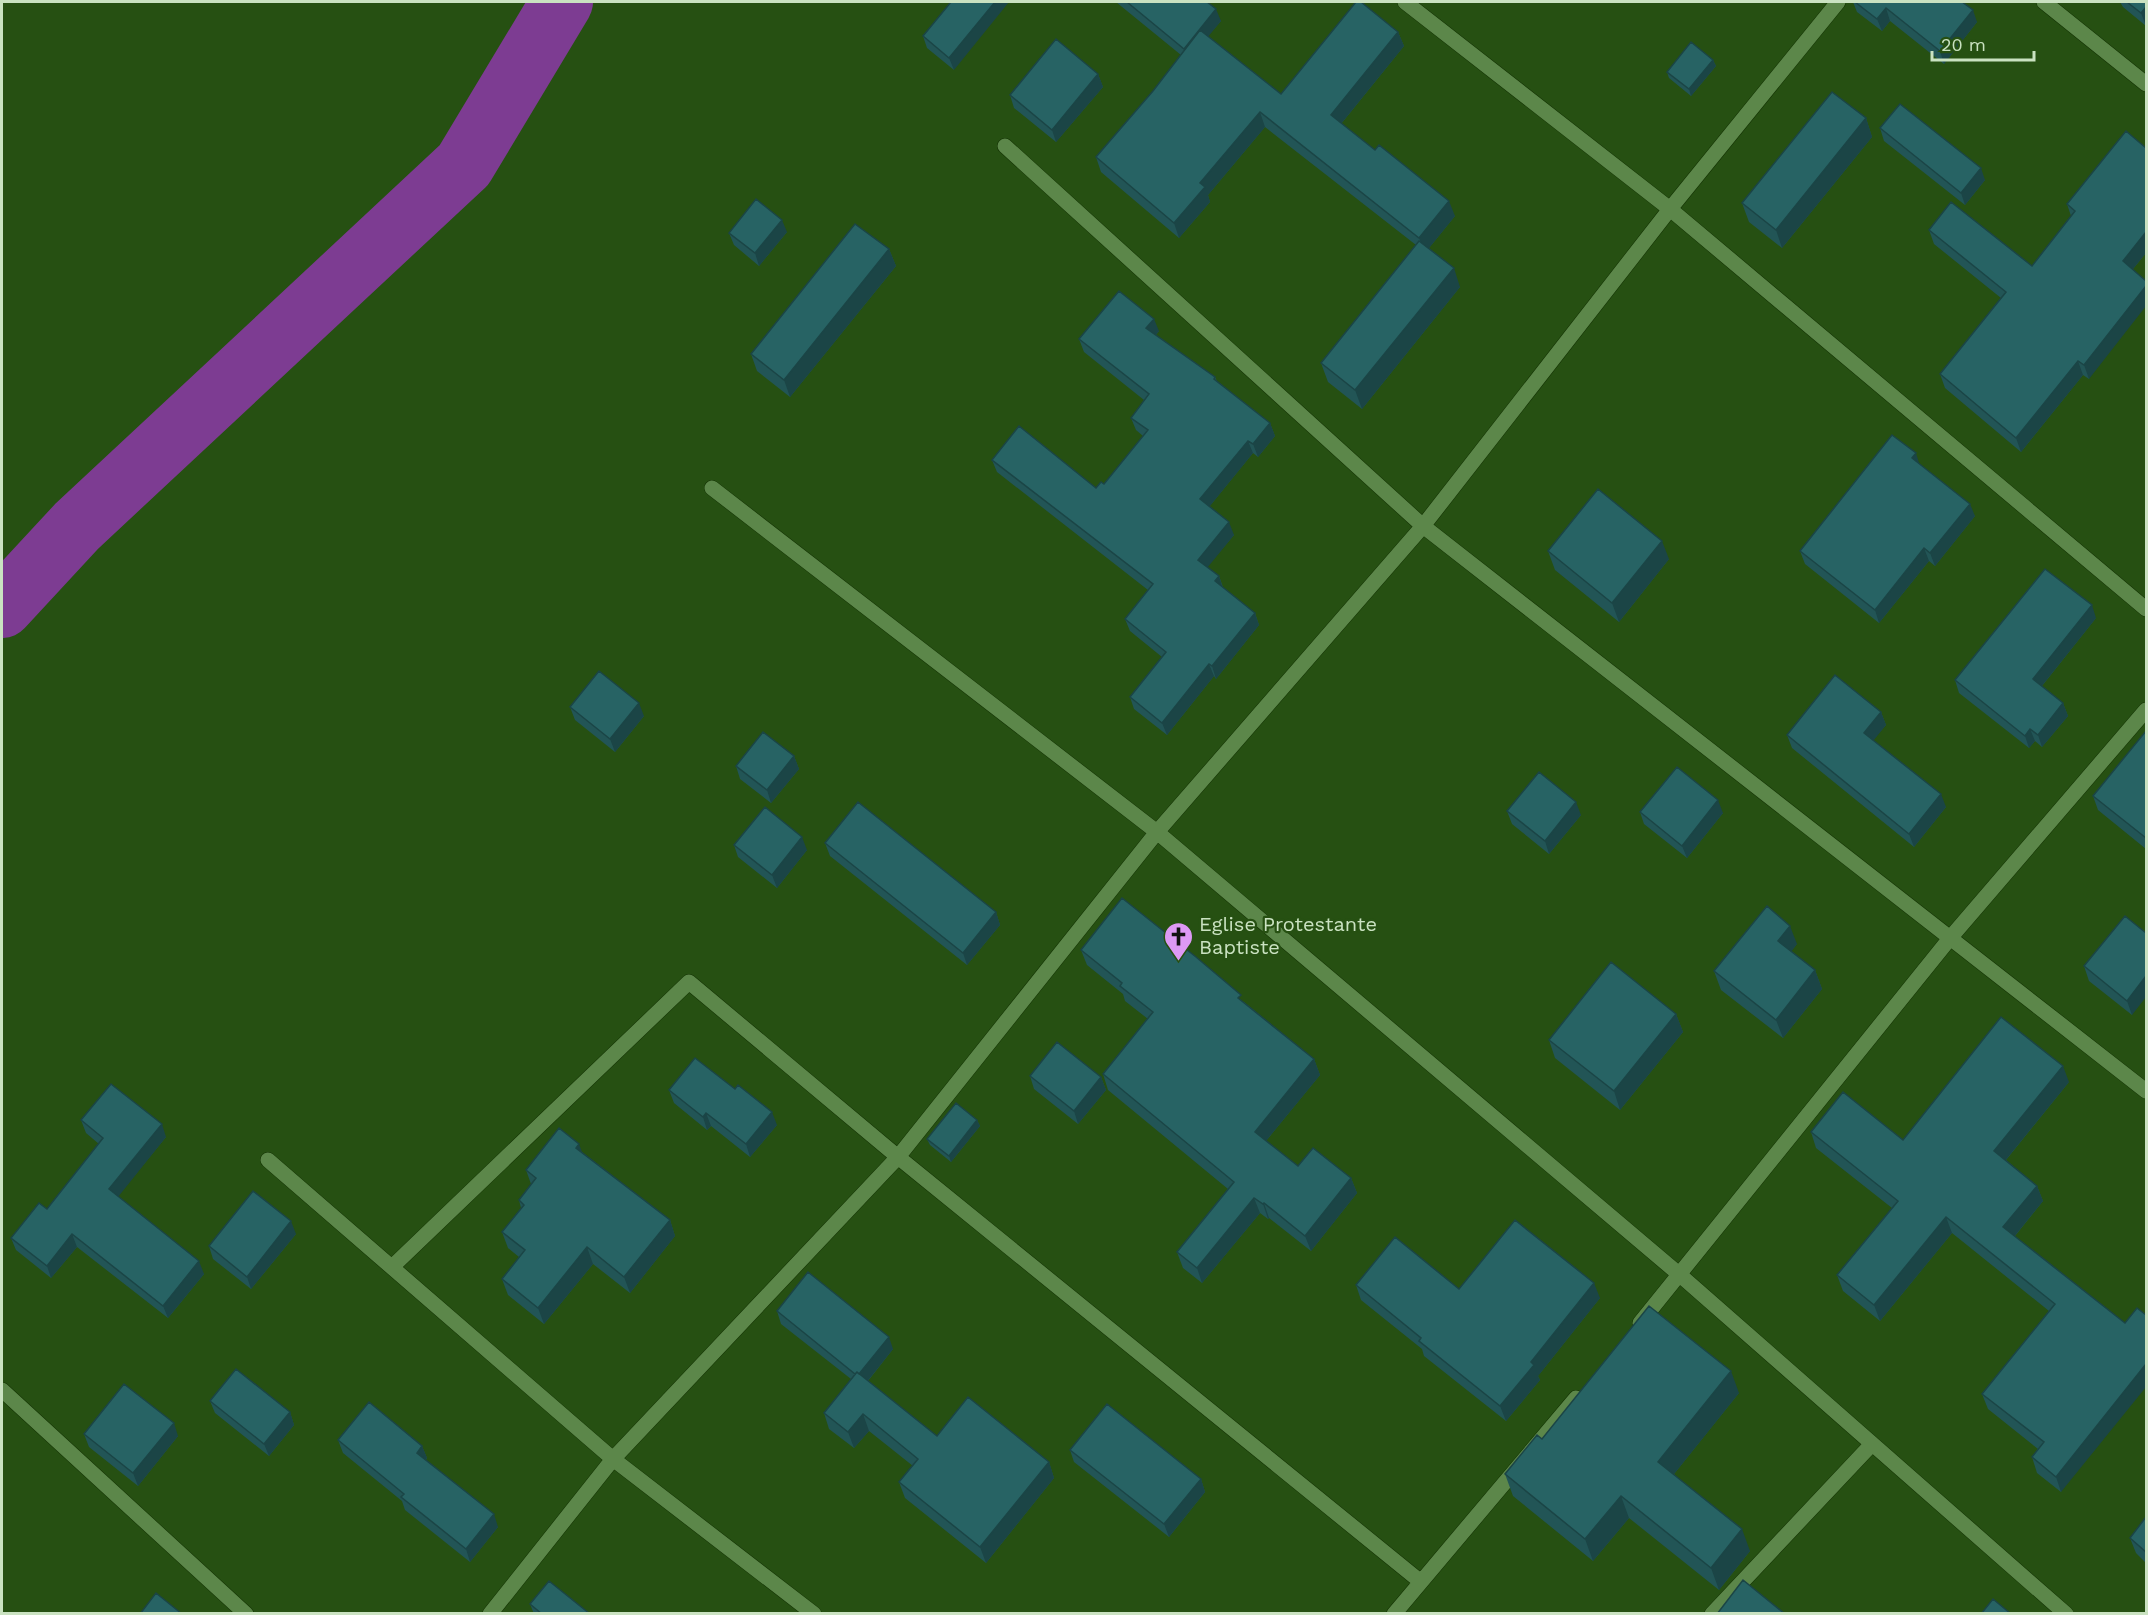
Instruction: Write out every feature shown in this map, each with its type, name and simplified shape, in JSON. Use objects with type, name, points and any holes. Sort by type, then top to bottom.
[{"type":"street","points":[[1406,2],[1670,209],[2146,609]]},
{"type":"street","points":[[490,1614],[613,1460],[898,1157],[1157,832],[1423,525],[1670,209],[1838,2]]},
{"type":"street","points":[[2044,2],[2146,84]]},
{"type":"street","points":[[1005,146],[1423,525],[2146,1091]]},
{"type":"street","points":[[712,488],[1157,832],[1680,1275],[2066,1614]]},
{"type":"street","points":[[1627,1338],[1951,937],[2146,710]]},
{"type":"street","points":[[392,1268],[689,982],[898,1157],[1421,1582]]},
{"type":"street","points":[[268,1160],[613,1460],[814,1614]]},
{"type":"street","points":[[1394,1614],[1588,1383]]},
{"type":"street","points":[[2,1390],[246,1614]]},
{"type":"street","points":[[1712,1614],[1872,1444]]},
{"type":"building","points":[[951,2],[995,2],[949,58],[923,36]]},
{"type":"building","points":[[1127,2],[1207,2],[1216,9],[1184,49]]},
{"type":"building","points":[[1356,2],[1361,2],[1398,32],[1331,115],[1375,150],[1379,145],[1449,201],[1419,238],[1260,112],[1200,183],[1205,187],[1174,223],[1096,157],[1153,91],[1200,30],[1281,94]]},
{"type":"building","points":[[1855,2],[1962,2],[1973,10],[1940,51],[1886,8],[1877,19]]},
{"type":"building","points":[[2127,2],[2146,2],[2146,7],[2141,13]]},
{"type":"building","points":[[1056,39],[1098,74],[1052,130],[1010,95]]},
{"type":"building","points":[[1691,42],[1713,60],[1689,89],[1667,72]]},
{"type":"building","points":[[1832,92],[1866,118],[1776,230],[1742,203]]},
{"type":"building","points":[[1900,104],[1981,168],[1961,193],[1880,128]]},
{"type":"building","points":[[2126,131],[2146,148],[2146,232],[2123,261],[2146,281],[2146,286],[2084,365],[2078,361],[2016,438],[1940,374],[2006,292],[1929,230],[1951,202],[2032,266],[2075,211],[2067,204]]},
{"type":"building","points":[[756,199],[782,220],[755,253],[729,233]]},
{"type":"building","points":[[855,224],[889,249],[784,380],[751,354]]},
{"type":"building","points":[[1419,241],[1454,268],[1355,390],[1321,363]]},
{"type":"building","points":[[1119,291],[1154,319],[1146,328],[1215,377],[1214,379],[1270,423],[1253,444],[1248,441],[1200,499],[1229,522],[1198,560],[1219,576],[1215,581],[1255,613],[1212,666],[1209,664],[1162,723],[1130,697],[1166,652],[1125,619],[1153,584],[992,460],[1019,426],[1096,488],[1101,482],[1104,484],[1148,430],[1131,418],[1149,394],[1079,339]]},
{"type":"building","points":[[1892,435],[1916,453],[1912,458],[1970,504],[1930,553],[1924,548],[1875,610],[1800,551]]},
{"type":"building","points":[[1598,489],[1662,541],[1612,603],[1548,551]]},
{"type":"building","points":[[2045,569],[2092,605],[2033,679],[2063,703],[2038,735],[2030,729],[2025,736],[1955,680]]},
{"type":"building","points":[[599,671],[639,703],[610,739],[570,707]]},
{"type":"building","points":[[1835,675],[1881,712],[1864,733],[1941,794],[1909,834],[1787,735]]},
{"type":"building","points":[[2146,731],[2146,838],[2093,796]]},
{"type":"building","points":[[763,732],[794,756],[767,790],[736,766]]},
{"type":"building","points":[[1677,767],[1718,800],[1682,846],[1640,812]]},
{"type":"building","points":[[1539,772],[1576,802],[1545,841],[1507,811]]},
{"type":"building","points":[[858,802],[996,912],[963,953],[825,843]]},
{"type":"building","points":[[765,807],[802,837],[772,875],[734,845]]},
{"type":"building","points":[[1122,898],[1196,957],[1241,995],[1238,998],[1314,1059],[1255,1132],[1298,1166],[1313,1148],[1351,1178],[1305,1236],[1264,1203],[1254,1198],[1197,1268],[1177,1252],[1234,1182],[1103,1074],[1153,1012],[1120,986],[1122,983],[1081,950]]},
{"type":"building","points":[[1767,906],[1790,926],[1778,941],[1815,970],[1776,1020],[1714,971]]},
{"type":"building","points":[[2125,916],[2146,933],[2146,976],[2127,1001],[2084,966]]},
{"type":"building","points":[[1611,962],[1676,1014],[1614,1091],[1549,1040]]},
{"type":"building","points":[[2001,1017],[2063,1066],[1994,1151],[2037,1186],[2003,1227],[2125,1323],[2137,1308],[2146,1315],[2146,1364],[2056,1477],[2032,1457],[2044,1442],[1982,1394],[2055,1304],[1946,1217],[1874,1305],[1837,1275],[1898,1201],[1811,1132],[1843,1092],[1903,1140]]},
{"type":"building","points":[[1057,1042],[1101,1077],[1074,1111],[1030,1076]]},
{"type":"building","points":[[695,1058],[735,1089],[738,1085],[772,1112],[746,1144],[706,1113],[703,1117],[669,1090]]},
{"type":"building","points":[[111,1084],[162,1124],[109,1189],[199,1261],[163,1306],[72,1234],[47,1266],[11,1238],[39,1203],[47,1209],[103,1138],[81,1120]]},
{"type":"building","points":[[956,1103],[977,1120],[949,1156],[927,1139]]},
{"type":"building","points":[[559,1128],[579,1144],[576,1148],[670,1220],[624,1277],[587,1247],[538,1308],[502,1279],[525,1250],[502,1232],[524,1205],[519,1200],[536,1178],[526,1170]]},
{"type":"building","points":[[253,1191],[291,1221],[247,1277],[209,1246]]},
{"type":"building","points":[[1515,1220],[1594,1283],[1531,1362],[1534,1365],[1500,1406],[1419,1341],[1421,1338],[1356,1285],[1395,1237],[1459,1289]]},
{"type":"building","points":[[808,1272],[889,1337],[859,1374],[857,1372],[855,1374],[777,1311]]},
{"type":"building","points":[[1649,1306],[1731,1371],[1658,1462],[1742,1529],[1711,1568],[1621,1496],[1585,1539],[1505,1474],[1537,1435],[1542,1439]]},
{"type":"building","points":[[236,1369],[290,1412],[264,1444],[210,1401]]},
{"type":"building","points":[[857,1372],[937,1436],[968,1397],[1049,1462],[980,1547],[899,1482],[918,1459],[863,1414],[848,1432],[824,1413]]},
{"type":"building","points":[[124,1384],[174,1423],[133,1473],[84,1434]]},
{"type":"building","points":[[369,1402],[422,1446],[417,1453],[494,1514],[466,1549],[401,1497],[404,1494],[338,1440]]},
{"type":"building","points":[[1107,1404],[1201,1479],[1164,1524],[1070,1450]]},
{"type":"building","points":[[2146,1517],[2146,1552],[2130,1538]]},
{"type":"building","points":[[1743,1580],[1785,1614],[1717,1614]]},
{"type":"building","points":[[549,1581],[590,1614],[542,1614],[530,1604]]},
{"type":"building","points":[[156,1593],[182,1614],[140,1614]]},
{"type":"building","points":[[1993,1599],[2011,1614],[1981,1614]]},
{"type":"waterway","points":[[2,607],[77,526],[464,165],[562,2]]},
{"type":"place","name":"Eglise Protestante Baptiste","points":[[1178,962]]}]
